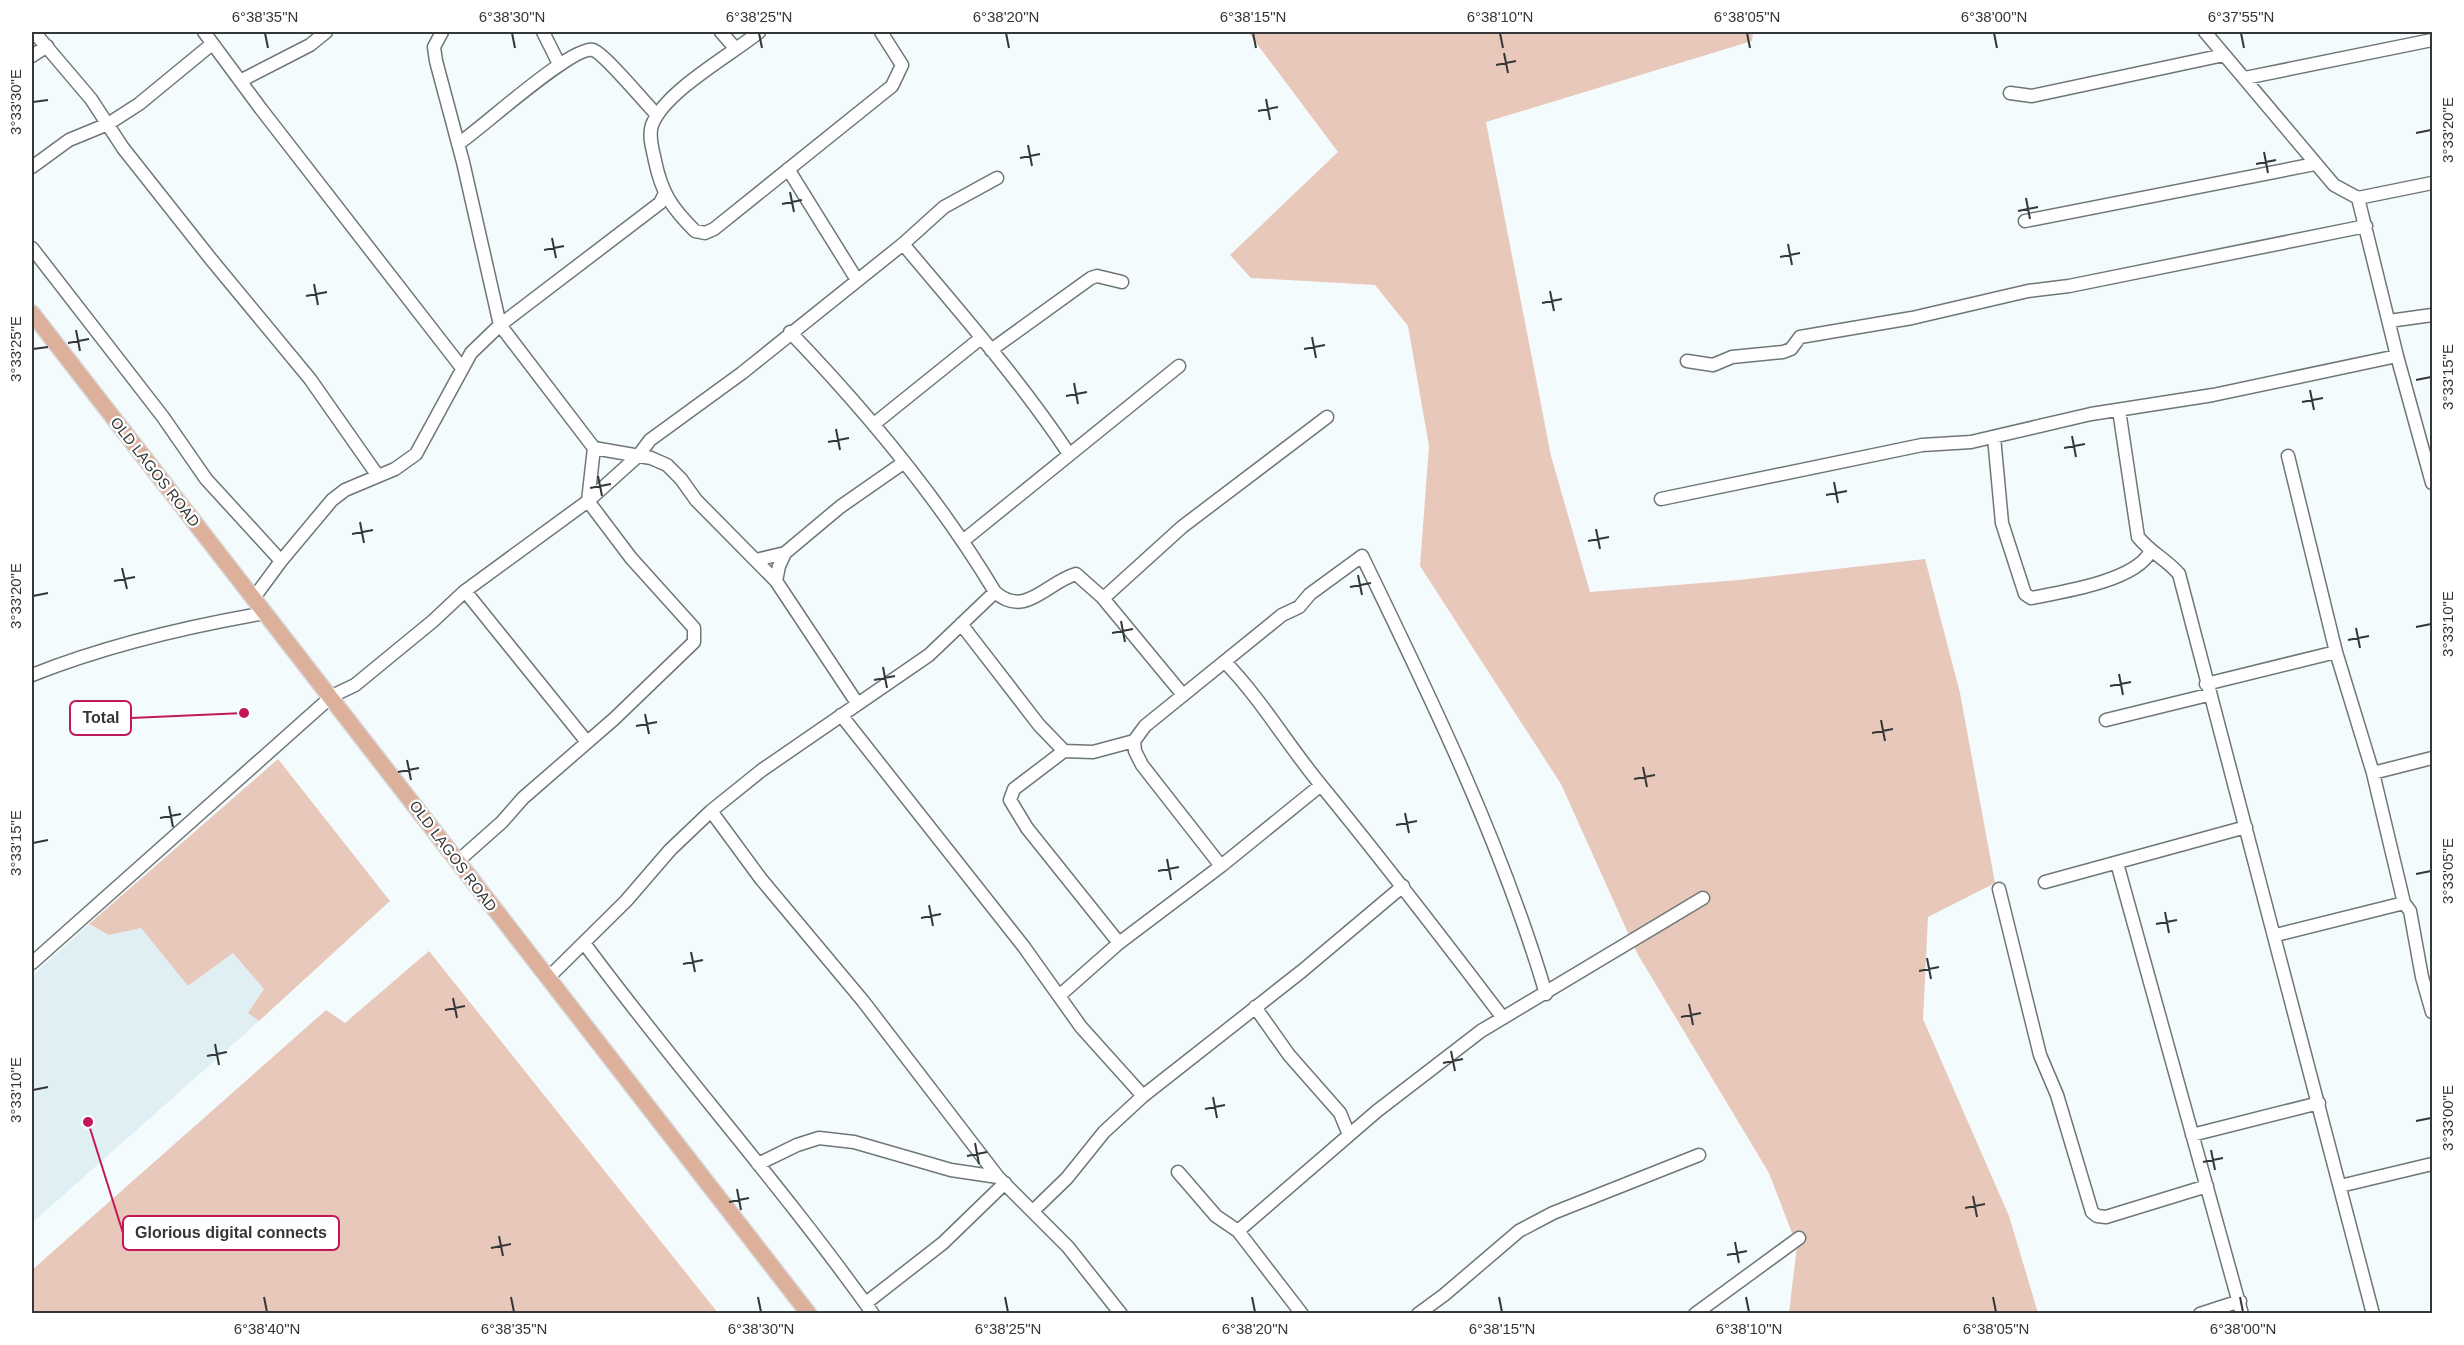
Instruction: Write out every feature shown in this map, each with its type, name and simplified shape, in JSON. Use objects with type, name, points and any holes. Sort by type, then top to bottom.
[{"type":"main road","name":"OLD LAGOS ROAD","points":[[32,313],[253,599],[332,696],[809,1314]]},
{"type":"street","points":[[34,32],[108,124],[123,148],[210,258],[310,379],[378,476]]},
{"type":"street","points":[[204,32],[462,368]]},
{"type":"street","points":[[240,81],[310,45],[326,32]]},
{"type":"street","points":[[442,32],[434,47],[436,61],[458,144],[500,325],[594,448],[638,456],[667,465],[696,500],[776,581],[857,703]]},
{"type":"street","points":[[543,32],[559,64]]},
{"type":"street","points":[[721,32],[735,48]]},
{"type":"street","points":[[759,32],[735,48],[667,103],[657,115],[650,136],[663,195],[695,231],[705,233],[714,229],[892,86],[901,72],[902,65],[881,32]]},
{"type":"street","points":[[2205,32],[2334,185],[2358,198],[2433,183]]},
{"type":"street","points":[[2245,78],[2433,40]]},
{"type":"street","points":[[32,168],[69,140],[108,124],[148,97],[212,44]]},
{"type":"street","points":[[32,56],[47,46]]},
{"type":"street","points":[[458,144],[559,64],[585,50],[594,50],[657,115]]},
{"type":"street","points":[[2010,93],[2032,96],[2224,55]]},
{"type":"street","points":[[2025,221],[2315,164]]},
{"type":"street","points":[[788,169],[857,280]]},
{"type":"street","points":[[32,963],[332,696],[355,685],[465,591],[588,501],[638,456],[650,440],[704,401],[903,244],[944,207],[998,178]]},
{"type":"street","points":[[253,599],[281,561],[332,500],[345,490],[408,461],[416,454],[471,353],[500,325],[660,203],[663,195]]},
{"type":"street","points":[[2358,198],[2397,356],[2433,483]]},
{"type":"street","points":[[1687,362],[1713,365],[1732,357],[1783,352],[1791,350],[1800,337],[1912,318],[2028,291],[2068,286],[2366,226]]},
{"type":"street","points":[[903,244],[991,350],[1069,454]]},
{"type":"street","points":[[32,248],[163,417],[206,479],[281,561]]},
{"type":"street","points":[[991,350],[1091,278],[1097,276],[1122,282]]},
{"type":"street","points":[[2389,321],[2433,315]]},
{"type":"street","points":[[790,332],[874,424],[964,540],[995,592],[1002,598],[1020,603],[1030,601],[1077,574],[1102,597],[1183,695]]},
{"type":"street","points":[[874,424],[981,338]]},
{"type":"street","points":[[1661,499],[1922,445],[1971,442],[2119,410],[2213,395],[2397,356]]},
{"type":"street","points":[[964,540],[1179,366]]},
{"type":"street","points":[[2119,410],[2138,537],[2150,552],[2172,566],[2179,574],[2207,690],[2276,935],[2373,1314]]},
{"type":"street","points":[[1102,597],[1182,527],[1327,417]]},
{"type":"street","points":[[1994,437],[2002,523],[2025,594],[2031,598],[2097,585],[2143,562],[2150,552]]},
{"type":"street","points":[[458,861],[502,822],[523,798],[694,642],[694,628],[631,558],[588,501],[594,448]]},
{"type":"street","points":[[2288,456],[2336,652],[2373,773],[2404,903],[2409,911],[2422,977],[2433,1012]]},
{"type":"street","points":[[776,581],[778,566],[785,553],[840,507],[903,463]]},
{"type":"street","points":[[756,560],[785,553]]},
{"type":"street","points":[[1119,943],[1027,828],[1010,800],[1014,789],[1064,751],[1093,752],[1134,741],[1145,726],[1183,695],[1362,556],[1460,763],[1510,887],[1546,994]]},
{"type":"street","points":[[465,591],[587,742]]},
{"type":"street","points":[[548,978],[584,943],[670,850],[711,811],[762,770],[929,655],[995,592]]},
{"type":"street","points":[[32,675],[95,651],[139,639],[201,624],[265,614]]},
{"type":"street","points":[[961,624],[1039,725],[1064,751]]},
{"type":"street","points":[[2106,720],[2336,652]]},
{"type":"street","points":[[1225,662],[1250,690],[1321,785],[1403,886],[1503,1018]]},
{"type":"street","points":[[841,715],[1024,947],[1092,1041],[1143,1096]]},
{"type":"street","points":[[1134,741],[1135,751],[1142,765],[1221,867]]},
{"type":"street","points":[[2373,773],[2433,758]]},
{"type":"street","points":[[1059,996],[1119,943],[1221,867],[1321,785]]},
{"type":"street","points":[[711,811],[761,879],[863,1001],[1001,1180],[1034,1210],[1068,1247],[1121,1314]]},
{"type":"street","points":[[2045,882],[2246,827]]},
{"type":"street","points":[[2117,863],[2241,1307],[2200,1314]]},
{"type":"street","points":[[1034,1210],[1066,1178],[1104,1132],[1143,1096],[1403,886]]},
{"type":"street","points":[[1999,889],[2040,1055],[2057,1095],[2092,1212],[2097,1216],[2106,1217],[2207,1186]]},
{"type":"street","points":[[1238,1231],[1292,1187],[1349,1135],[1481,1031],[1703,898]]},
{"type":"street","points":[[2276,935],[2404,903]]},
{"type":"street","points":[[584,943],[668,1055],[758,1164],[873,1314]]},
{"type":"street","points":[[1255,1007],[1289,1055],[1340,1113],[1349,1135]]},
{"type":"street","points":[[2192,1135],[2319,1103]]},
{"type":"street","points":[[758,1164],[797,1145],[819,1138],[854,1142],[951,1170],[1001,1180]]},
{"type":"street","points":[[1418,1314],[1444,1295],[1519,1231],[1553,1213],[1699,1155]]},
{"type":"street","points":[[2340,1186],[2433,1164]]},
{"type":"street","points":[[1178,1172],[1216,1216],[1238,1231],[1302,1314]]},
{"type":"street","points":[[866,1303],[943,1243],[1001,1180]]},
{"type":"street","points":[[1695,1314],[1799,1238]]},
{"type":"shaded area","points":[[1248,32],[1753,32],[1752,41],[1486,122],[1551,456],[1590,592],[1739,580],[1925,559],[1960,693],[1995,883],[1928,917],[1923,1019],[2009,1216],[2038,1313],[1789,1313],[1797,1246],[1769,1173],[1637,953],[1561,784],[1420,566],[1429,446],[1408,326],[1375,285],[1251,278],[1230,255],[1338,152]]},
{"type":"shaded area","points":[[278,759],[390,901],[259,1021],[248,1013],[264,989],[233,953],[188,986],[141,928],[109,935],[89,924]]},
{"type":"shaded area","points":[[89,924],[109,935],[141,928],[188,986],[233,953],[264,989],[249,1013],[259,1021],[32,1223],[32,976]]},
{"type":"shaded area","points":[[429,951],[718,1313],[32,1313],[32,1270],[326,1010],[345,1023]]},
{"type":"place","name":"Total","points":[[244,713]]},
{"type":"place","name":"Glorious digital connects","points":[[88,1122]]}]
